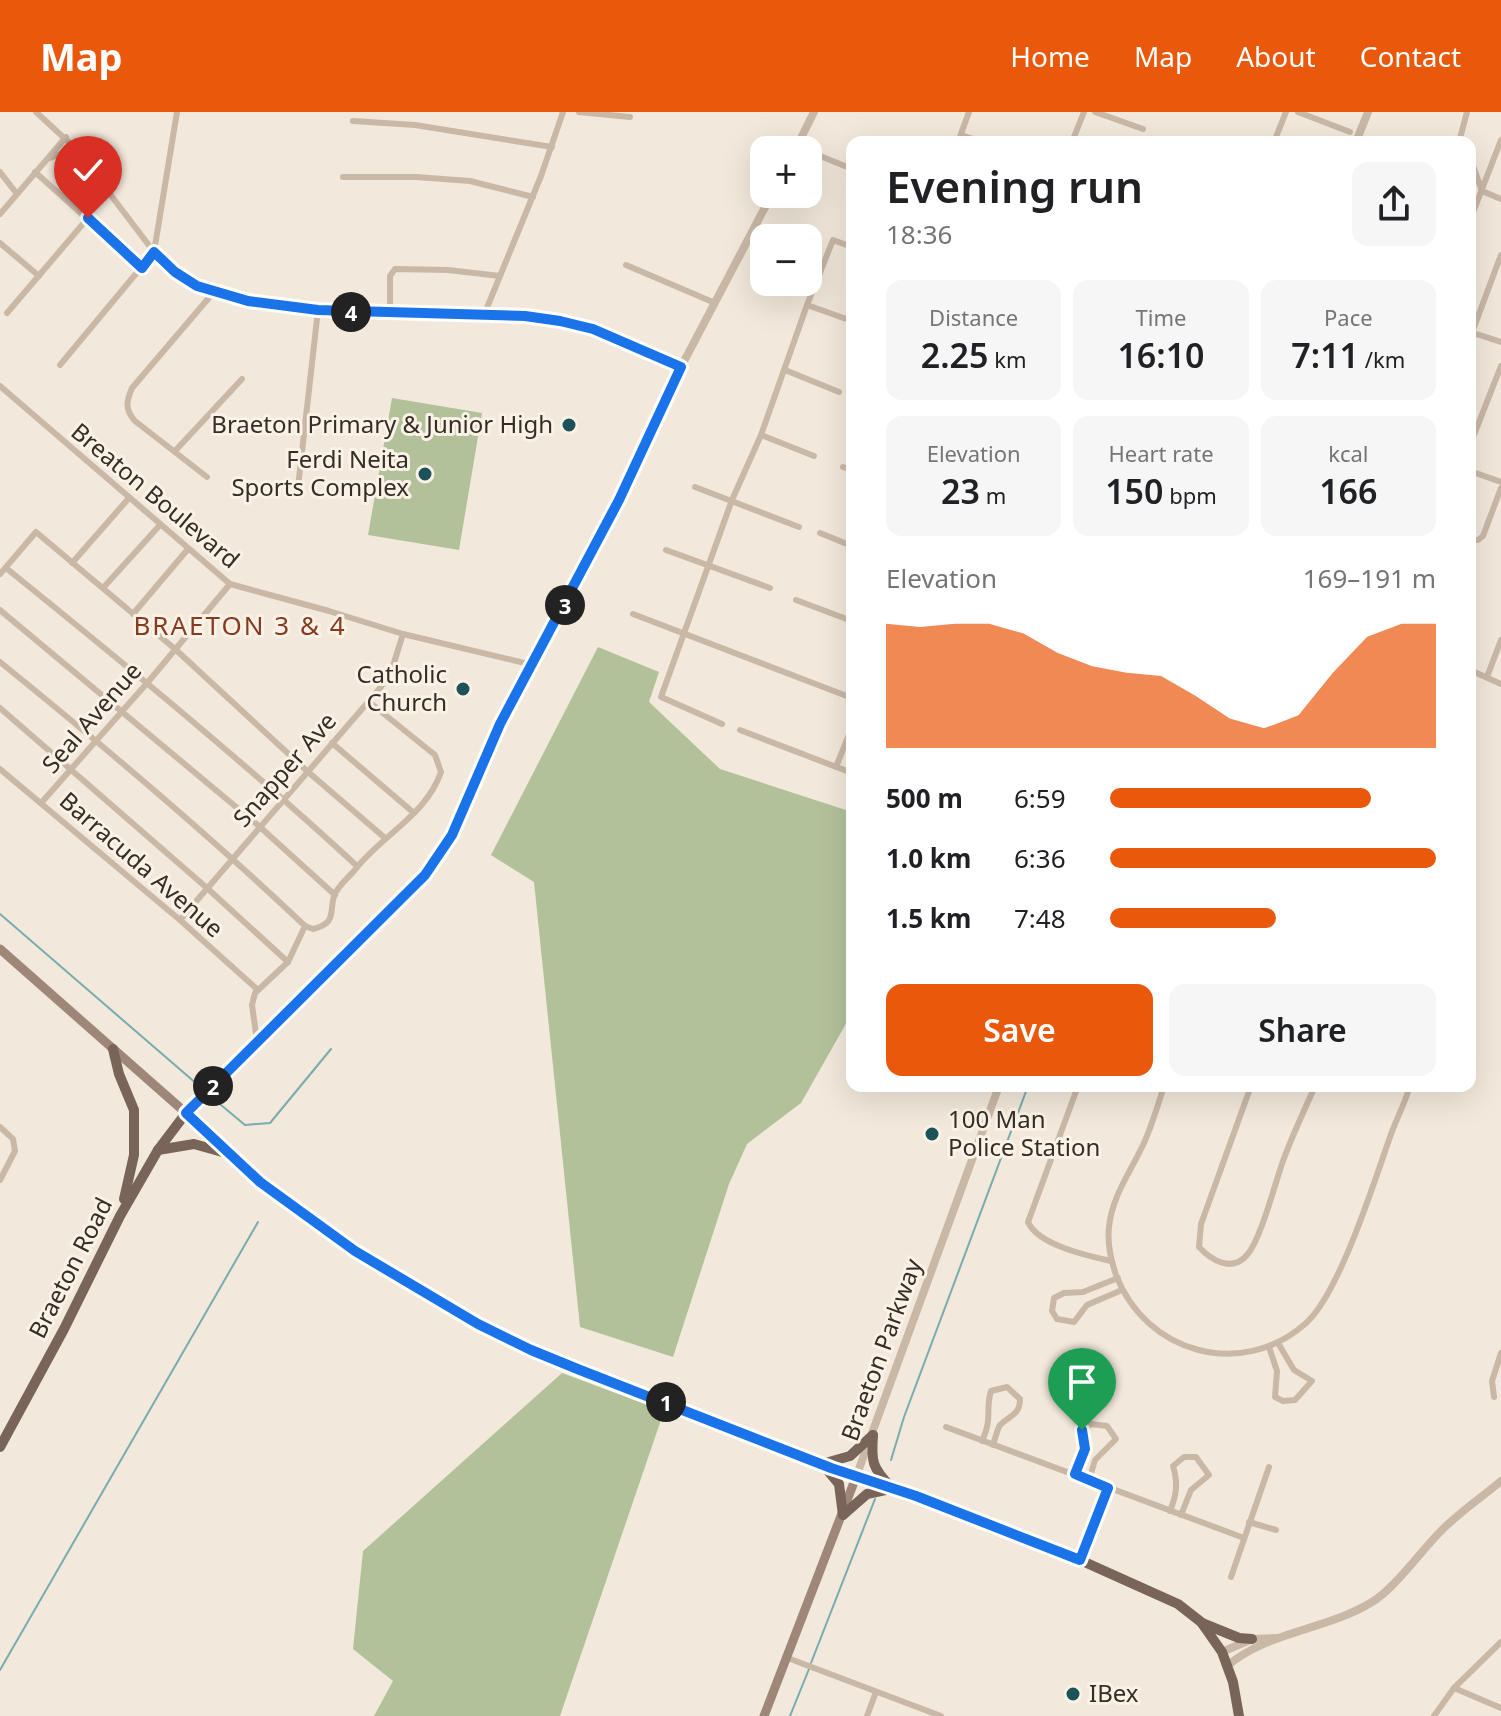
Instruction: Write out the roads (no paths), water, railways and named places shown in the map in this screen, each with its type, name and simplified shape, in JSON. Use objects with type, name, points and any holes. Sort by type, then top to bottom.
[{"type":"main road","points":[[0,949],[260,1182],[355,1251],[465,1317],[531,1350],[822,1464],[1080,1560],[1151,1590],[1178,1604],[1201,1622],[1239,1638],[1252,1639]]},
{"type":"main road","points":[[113,1049],[119,1074],[134,1110],[132,1172],[120,1216]]},
{"type":"main road","name":"Braeton Road","points":[[0,1447],[120,1216],[158,1150],[186,1113]]},
{"type":"main road","points":[[158,1150],[194,1144],[228,1154]]},
{"type":"main road","points":[[822,1464],[850,1456],[873,1435]]},
{"type":"main road","points":[[873,1435],[871,1457],[874,1467],[892,1489]]},
{"type":"main road","points":[[822,1464],[839,1484],[843,1515]]},
{"type":"main road","name":"Braeton Parkway","points":[[764,1716],[856,1477]]},
{"type":"main road","points":[[843,1515],[867,1494],[892,1489]]},
{"type":"main road","points":[[1201,1622],[1222,1652],[1235,1690],[1239,1716]]},
{"type":"street","points":[[36,112],[66,137],[154,252],[175,272],[213,293],[318,310],[525,316],[593,329],[681,367]]},
{"type":"street","points":[[60,365],[154,252],[177,112]]},
{"type":"street","points":[[484,315],[533,197],[563,112]]},
{"type":"street","points":[[579,112],[630,117]]},
{"type":"street","points":[[806,136],[814,112]]},
{"type":"street","points":[[961,136],[969,112]]},
{"type":"street","points":[[1074,136],[1084,112]]},
{"type":"street","points":[[1095,112],[1143,129]]},
{"type":"street","points":[[1276,136],[1286,112]]},
{"type":"street","points":[[1298,112],[1350,132]]},
{"type":"street","points":[[1358,136],[1368,112]]},
{"type":"street","points":[[1461,136],[1467,112]]},
{"type":"street","points":[[353,121],[415,125],[552,147]]},
{"type":"street","points":[[0,214],[66,137]]},
{"type":"street","points":[[1476,206],[1501,140]]},
{"type":"street","points":[[47,159],[75,148]]},
{"type":"street","points":[[822,158],[846,167]]},
{"type":"street","points":[[0,172],[17,194]]},
{"type":"street","points":[[35,172],[142,268]]},
{"type":"street","points":[[343,177],[470,181],[533,197]]},
{"type":"street","points":[[1476,178],[1482,191],[1501,199]]},
{"type":"street","points":[[186,1113],[425,875],[452,835],[500,724],[619,500],[681,367],[765,208]]},
{"type":"street","points":[[7,313],[88,218]]},
{"type":"street","points":[[722,724],[661,697],[732,500],[761,435],[833,240],[846,245]]},
{"type":"street","points":[[0,243],[39,276]]},
{"type":"street","points":[[1476,321],[1501,255]]},
{"type":"street","points":[[626,265],[715,303]]},
{"type":"street","points":[[390,314],[390,276],[395,269],[448,270],[500,276]]},
{"type":"street","points":[[207,477],[135,421],[128,413],[126,401],[132,388],[213,293]]},
{"type":"street","points":[[807,305],[846,319]]},
{"type":"street","points":[[297,496],[318,310]]},
{"type":"street","points":[[1476,335],[1501,342]]},
{"type":"street","points":[[1476,430],[1501,366]]},
{"type":"street","points":[[785,370],[839,392]]},
{"type":"street","points":[[175,451],[242,379]]},
{"type":"street","name":"Breaton Boulevard","points":[[0,386],[230,584],[403,634],[533,665]]},
{"type":"street","points":[[761,435],[814,456]]},
{"type":"street","points":[[1476,474],[1501,485],[1483,536],[1476,540]]},
{"type":"street","points":[[695,487],[799,527]]},
{"type":"street","points":[[72,563],[129,498]]},
{"type":"street","points":[[103,588],[160,525]]},
{"type":"street","points":[[0,574],[36,532],[175,649],[385,838]]},
{"type":"street","points":[[820,533],[846,544]]},
{"type":"street","points":[[133,614],[188,549]]},
{"type":"street","points":[[666,550],[770,588]]},
{"type":"street","points":[[6,568],[148,682],[357,866]]},
{"type":"street","name":"Seal Avenue","points":[[42,802],[230,584]]},
{"type":"street","points":[[796,600],[846,619]]},
{"type":"street","points":[[0,610],[260,827],[335,895]]},
{"type":"street","points":[[633,614],[846,696]]},
{"type":"street","name":"Snapper Ave","points":[[180,920],[368,701],[392,669],[403,634]]},
{"type":"street","points":[[1487,677],[1501,640]]},
{"type":"street","points":[[0,662],[97,739],[234,858],[305,926],[313,929],[329,920],[335,895],[357,866],[414,813],[441,772],[438,760],[429,749],[368,701]]},
{"type":"street","points":[[1476,672],[1501,684]]},
{"type":"street","points":[[0,708],[288,962]]},
{"type":"street","points":[[740,730],[846,771]]},
{"type":"street","points":[[836,767],[846,742]]},
{"type":"street","points":[[332,743],[414,813]]},
{"type":"street","name":"Barracuda Avenue","points":[[0,769],[180,920],[258,990]]},
{"type":"street","points":[[257,1041],[252,1005],[258,990],[288,962],[305,926]]},
{"type":"street","name":"Braeton Parkway","points":[[856,1477],[997,1092]]},
{"type":"street","points":[[1076,1092],[1028,1222],[1032,1233],[1048,1241],[1087,1256],[1111,1261]]},
{"type":"street","points":[[1162,1092],[1145,1141],[1115,1199],[1109,1229],[1111,1261],[1122,1290],[1142,1318],[1167,1337],[1219,1355],[1251,1353],[1269,1347],[1307,1322],[1332,1287],[1408,1092]]},
{"type":"street","points":[[1249,1092],[1201,1224],[1199,1247],[1210,1259],[1224,1264],[1237,1263],[1248,1255],[1312,1092]]},
{"type":"street","points":[[0,1127],[13,1139],[15,1151],[0,1180]]},
{"type":"street","points":[[1118,1278],[1083,1292],[1064,1293],[1054,1298],[1052,1311],[1057,1319],[1074,1322],[1087,1305],[1122,1290]]},
{"type":"street","points":[[1269,1347],[1277,1371],[1275,1397],[1283,1401],[1295,1400],[1312,1381],[1294,1370],[1278,1343]]},
{"type":"street","points":[[1494,1397],[1492,1381],[1501,1353]]},
{"type":"street","points":[[982,1441],[990,1420],[988,1402],[991,1391],[1007,1387],[1020,1399],[1020,1408],[999,1426],[993,1445]]},
{"type":"street","points":[[1075,1474],[1085,1449],[1082,1430],[1091,1424],[1107,1426],[1116,1439],[1095,1460],[1089,1480]]},
{"type":"street","points":[[946,1427],[1244,1538]]},
{"type":"street","points":[[1170,1511],[1177,1494],[1173,1466],[1184,1457],[1196,1457],[1209,1475],[1191,1490],[1181,1515]]},
{"type":"street","points":[[1231,1577],[1269,1467]]},
{"type":"street","points":[[1227,1666],[1247,1652],[1278,1638],[1324,1624],[1376,1600],[1443,1529],[1501,1481]]},
{"type":"street","points":[[1080,1560],[1108,1488]]},
{"type":"street","points":[[1249,1522],[1276,1530]]},
{"type":"street","points":[[1222,1652],[1252,1639],[1278,1638]]},
{"type":"street","points":[[1434,1716],[1454,1688],[1501,1642]]},
{"type":"street","points":[[785,1657],[941,1716]]},
{"type":"street","points":[[1454,1688],[1501,1708]]},
{"type":"street","points":[[867,1716],[876,1692]]},
{"type":"street","points":[[912,1716],[915,1707]]},
{"type":"waterway","points":[[0,914],[205,1091]]},
{"type":"waterway","points":[[209,1095],[245,1125],[270,1123],[331,1049]]},
{"type":"waterway","points":[[891,1460],[904,1417],[1026,1092]]},
{"type":"waterway","points":[[0,1670],[258,1222]]},
{"type":"waterway","points":[[811,1663],[875,1499]]},
{"type":"waterway","points":[[790,1716],[809,1669]]},
{"type":"place","name":"Braeton Primary & Junior High","points":[[569,425]]},
{"type":"place","name":"Ferdi Neita Sports Complex","points":[[425,474]]},
{"type":"place","name":"Catholic Church","points":[[463,689]]},
{"type":"place","name":"100 Man Police Station","points":[[932,1134]]},
{"type":"place","name":"IBex","points":[[1073,1694]]},
{"type":"district","name":"BRAETON 3 & 4","points":[[240,626]]}]
